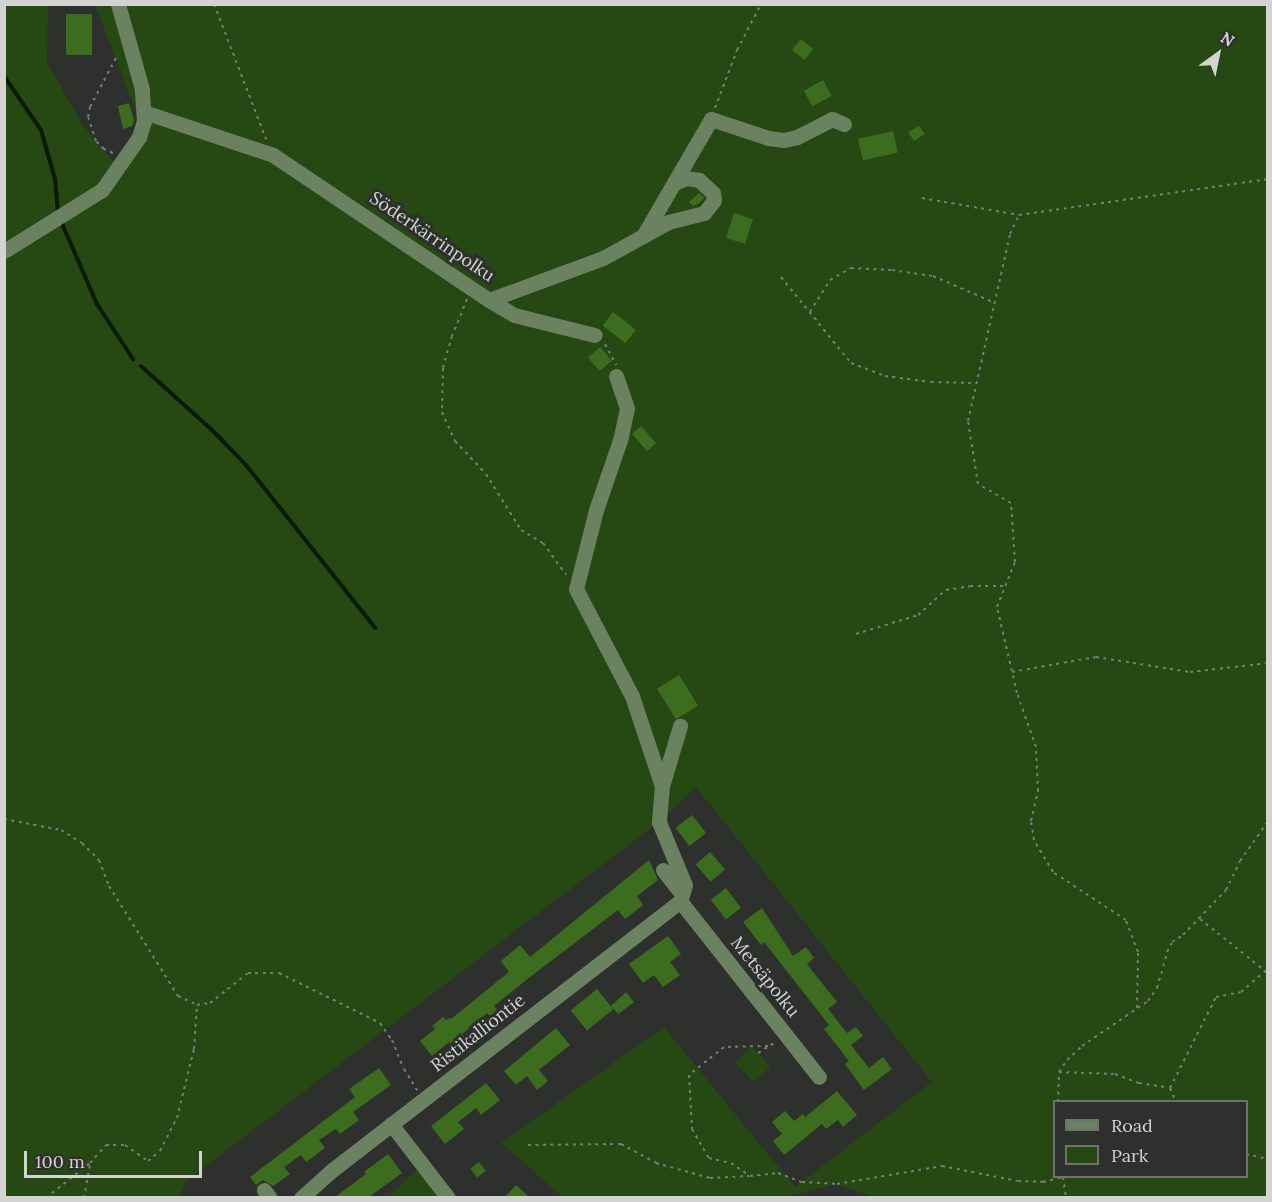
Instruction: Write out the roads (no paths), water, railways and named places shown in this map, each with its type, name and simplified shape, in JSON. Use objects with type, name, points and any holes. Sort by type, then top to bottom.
[{"type":"street","points":[[4,251],[102,190],[139,137],[144,112],[142,89],[118,4]]},
{"type":"street","name":"Söderkärrinpolku","points":[[144,112],[273,155],[489,300],[603,258],[668,222],[704,213],[714,200],[713,193],[699,180],[686,178],[674,183]]},
{"type":"street","points":[[643,236],[711,119],[768,138],[784,140],[797,137],[832,119],[844,124]]},
{"type":"street","points":[[489,300],[514,315],[596,335]]},
{"type":"street","points":[[616,376],[627,408],[620,440],[596,510],[576,589],[632,696],[662,786]]},
{"type":"street","points":[[680,726],[662,786],[659,822],[685,885],[681,898]]},
{"type":"street","name":"Metsäpolku","points":[[663,870],[681,898],[819,1077]]},
{"type":"street","name":"Ristikalliontie","points":[[301,1197],[681,898]]},
{"type":"street","points":[[391,1124],[448,1197]]},
{"type":"waterway","points":[[4,76],[41,130],[55,179],[58,211]]},
{"type":"waterway","points":[[60,219],[97,304],[133,359]]},
{"type":"waterway","points":[[141,366],[211,429],[246,465],[375,628]]}]
